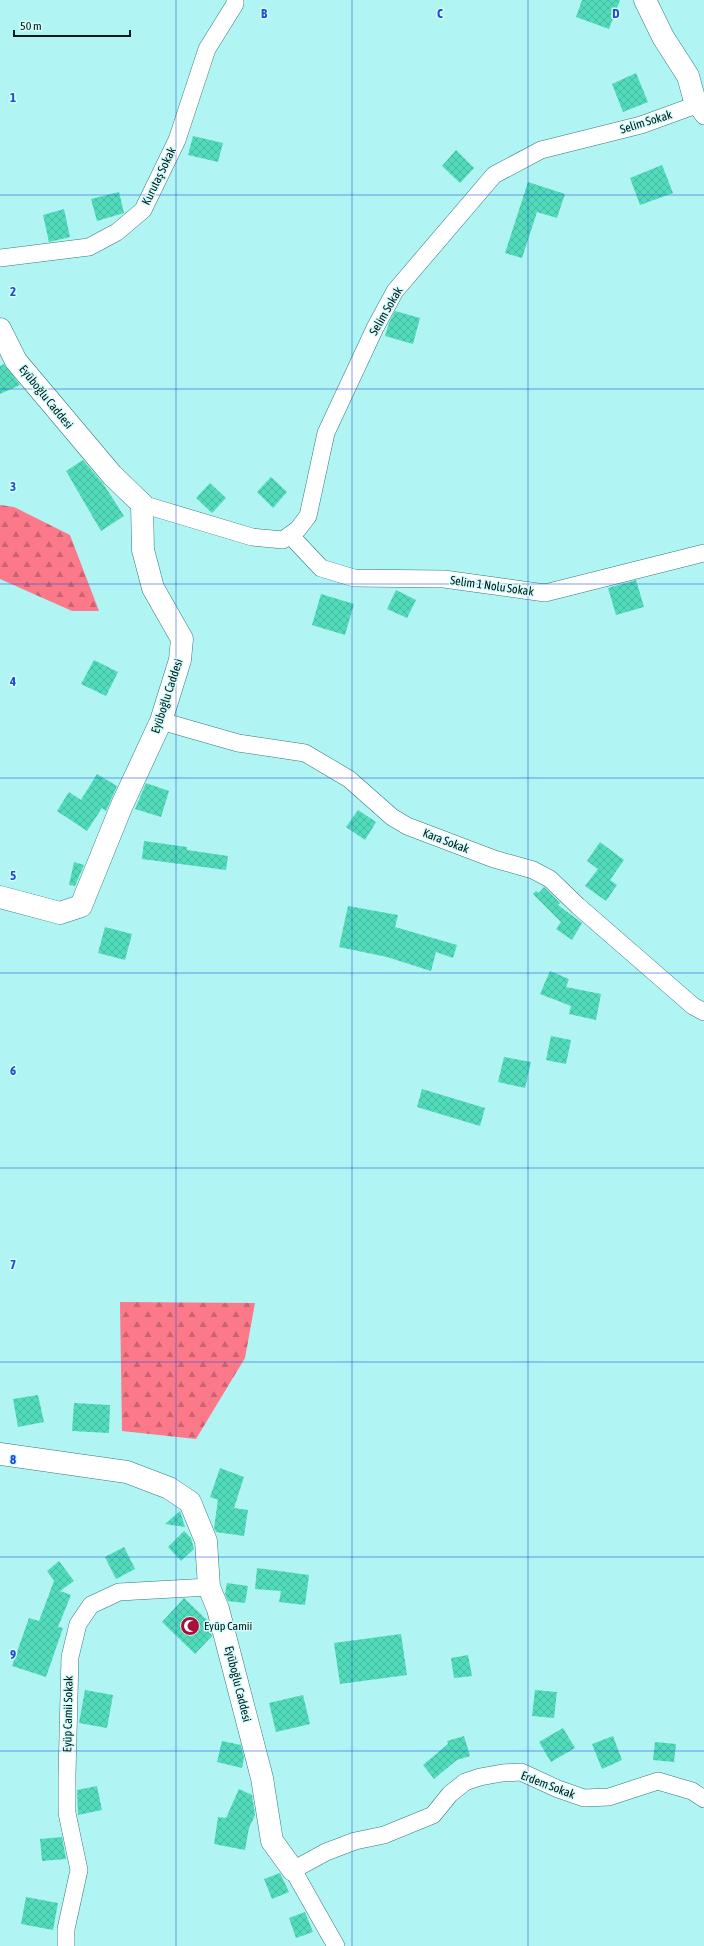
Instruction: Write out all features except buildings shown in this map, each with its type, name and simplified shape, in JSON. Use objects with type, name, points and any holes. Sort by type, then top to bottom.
[{"type":"street","name":"Kurutaş Sokak","points":[[0,258],[89,247],[117,232],[143,210],[177,140],[207,49],[235,4],[235,0]]},
{"type":"street","points":[[646,0],[663,37],[688,76],[700,111]]},
{"type":"street","name":"Selim Sokak","points":[[290,535],[298,529],[308,516],[326,433],[375,328],[389,303],[396,291],[423,257],[494,175],[541,150],[700,111]]},
{"type":"street","name":"Eyüboğlu Caddesi","points":[[0,329],[16,361],[112,475],[142,504],[143,550],[153,588],[182,639],[180,660],[161,722],[122,805],[81,906],[60,912],[0,897]]},
{"type":"street","points":[[142,504],[252,537],[283,540],[290,535]]},
{"type":"street","name":"Selim 1 Nolu Sokak","points":[[290,535],[321,568],[354,578],[444,579],[545,593],[704,553]]},
{"type":"street","name":"Kara Sokak","points":[[161,722],[238,743],[305,753],[349,779],[392,817],[406,826],[494,859],[539,873],[550,879],[624,947],[693,1006],[704,1012]]},
{"type":"street","name":"Eyüboğlu Caddesi","points":[[0,1454],[127,1472],[169,1488],[190,1502],[206,1541],[209,1587],[218,1609],[262,1778],[272,1841],[293,1870]]},
{"type":"street","name":"Eyüp Camii Sokak","points":[[66,1946],[66,1929],[79,1870],[67,1813],[70,1658],[78,1624],[91,1605],[119,1592],[209,1587]]},
{"type":"street","name":"Erdem Sokak","points":[[293,1870],[326,1852],[355,1841],[384,1835],[433,1815],[450,1794],[465,1782],[480,1777],[502,1773],[521,1772],[558,1789],[584,1798],[609,1797],[658,1781],[692,1791],[704,1799]]},
{"type":"street","points":[[293,1870],[336,1946]]},
{"type":"green space","points":[[0,505],[14,507],[70,535],[99,611],[72,611],[0,579]]},
{"type":"green space","points":[[120,1302],[255,1303],[245,1358],[196,1439],[122,1431]]},
{"type":"place","name":"Eyüp Camii","points":[[190,1626]]}]
